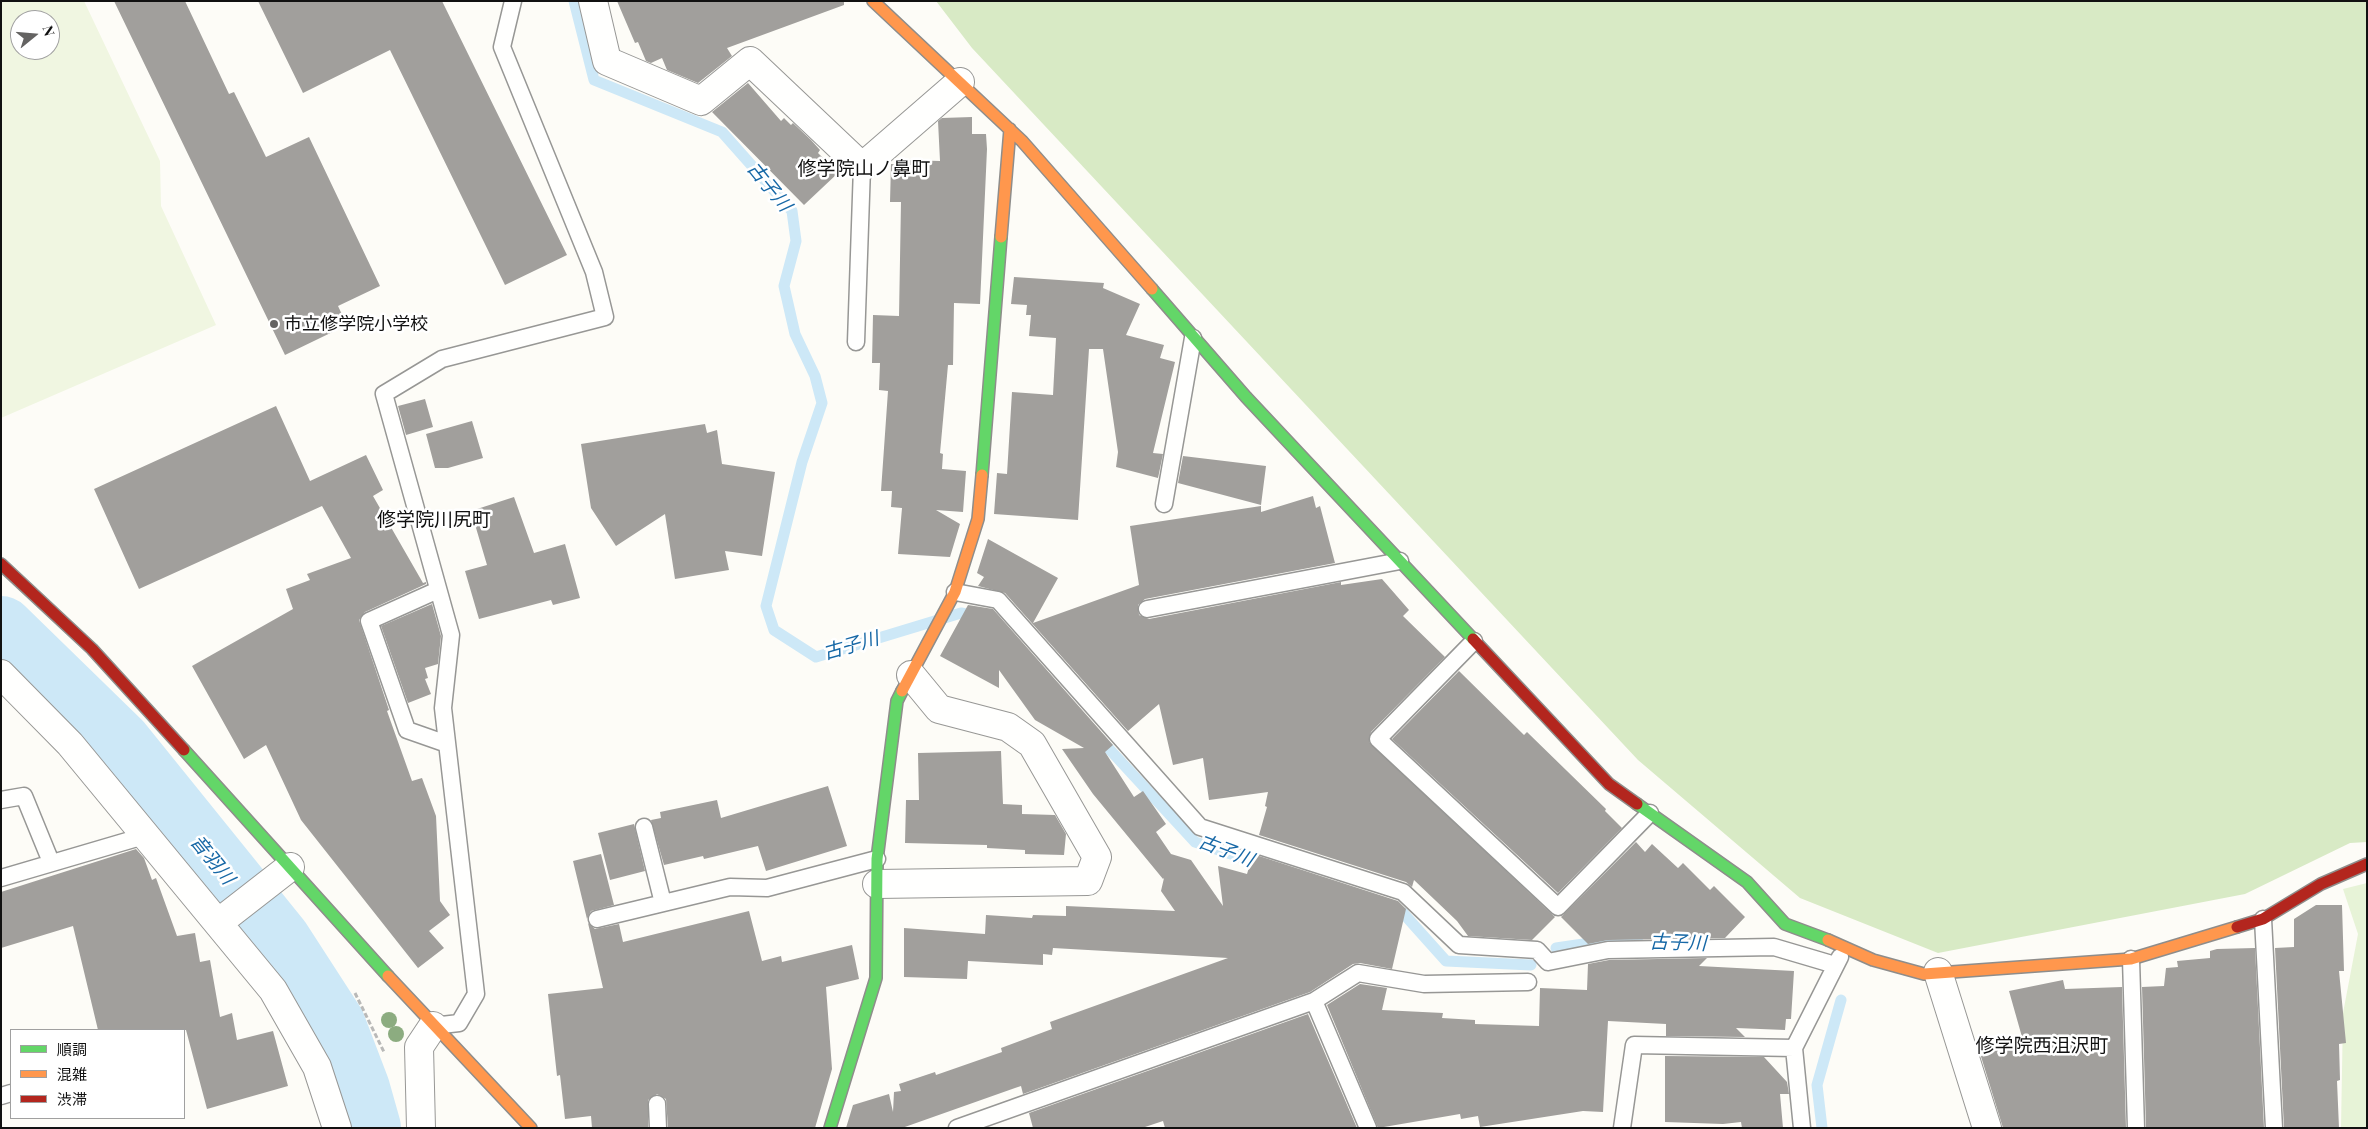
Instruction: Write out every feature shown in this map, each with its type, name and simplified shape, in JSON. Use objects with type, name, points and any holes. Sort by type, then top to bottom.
[{"type":"street","points":[[593,1],[607,61],[701,101],[750,61],[862,167],[960,82]]},
{"type":"street","points":[[873,1],[1010,129],[1246,397],[1609,784],[1747,882],[1785,924],[1845,946],[1873,960],[1924,974],[2131,959],[2263,919],[2321,884],[2367,864]]},
{"type":"street","points":[[830,1128],[876,978],[877,871],[897,701],[955,592],[978,519],[1010,129]]},
{"type":"street","points":[[1,564],[92,649],[282,873],[433,1026],[530,1128]]},
{"type":"street","points":[[1,674],[70,744],[144,836],[226,916],[278,998],[317,1067],[337,1128]]},
{"type":"street","points":[[877,871],[1088,881],[1097,857],[1032,744],[1008,727],[939,709],[911,675]]},
{"type":"street","points":[[226,916],[282,873]]},
{"type":"street","points":[[1938,972],[1987,1128]]},
{"type":"street","points":[[421,1128],[419,1047],[433,1026]]},
{"type":"lane","points":[[433,1026],[459,1023],[476,994],[443,708],[451,635],[384,394],[442,359],[605,317],[594,272],[502,47],[513,1]]},
{"type":"lane","points":[[856,342],[862,167]]},
{"type":"lane","points":[[1164,504],[1193,338]]},
{"type":"lane","points":[[1147,610],[1400,561]]},
{"type":"lane","points":[[438,590],[369,621],[406,730],[447,744]]},
{"type":"lane","points":[[955,592],[998,600],[1200,827],[1403,892],[1459,945],[1537,950],[1548,962],[1608,950],[1774,947],[1835,965]]},
{"type":"lane","points":[[1474,641],[1378,739],[1558,907],[1650,814]]},
{"type":"lane","points":[[1,800],[24,796],[51,862]]},
{"type":"lane","points":[[644,827],[663,903]]},
{"type":"lane","points":[[1,878],[144,836]]},
{"type":"lane","points":[[597,919],[730,887],[767,888],[877,871]]},
{"type":"lane","points":[[2263,919],[2274,1128]]},
{"type":"lane","points":[[1802,1128],[1794,1048],[1845,946]]},
{"type":"lane","points":[[2131,959],[2136,1128]]},
{"type":"lane","points":[[957,1128],[1314,1001],[1358,972],[1424,984],[1528,982]]},
{"type":"lane","points":[[1314,1001],[1368,1128]]},
{"type":"lane","points":[[1622,1128],[1634,1044],[1794,1048]]},
{"type":"lane","points":[[657,1104],[658,1128]]},
{"type":"path","points":[[351,985],[385,1054]]},
{"type":"green space","points":[[1,1],[84,1],[160,161],[161,206],[216,325],[1,418]]},
{"type":"green space","points":[[936,1],[2367,1],[2367,842],[2350,843],[2245,894],[1938,953],[1800,898],[1638,760],[972,48]]},
{"type":"green space","points":[[2367,883],[2367,1128],[2341,1128],[2343,1013],[2358,934],[2343,889]]},
{"type":"building","points":[[114,1],[185,1],[229,94],[234,92],[266,157],[309,137],[380,286],[338,306],[347,325],[285,355]]},
{"type":"building","points":[[258,1],[442,1],[567,255],[505,285],[390,50],[303,93]]},
{"type":"building","points":[[617,1],[844,1],[844,5],[727,48],[732,56],[698,83],[667,70],[662,58],[651,63],[646,61],[638,42],[635,43]]},
{"type":"building","points":[[748,83],[781,121],[784,118],[791,125],[793,123],[811,140],[820,150],[818,153],[838,173],[804,205],[712,112]]},
{"type":"building","points":[[972,117],[972,134],[986,134],[987,149],[980,304],[954,303],[953,365],[948,365],[940,453],[943,454],[942,469],[966,471],[963,512],[936,510],[960,524],[950,557],[898,554],[902,508],[891,507],[892,491],[881,491],[888,391],[879,390],[880,363],[872,363],[873,315],[899,316],[901,202],[890,202],[891,164],[903,165],[903,160],[940,161],[938,121],[942,118]]},
{"type":"building","points":[[1014,277],[1104,283],[1103,288],[1140,304],[1126,335],[1164,345],[1160,358],[1175,362],[1153,453],[1163,454],[1158,478],[1116,467],[1118,452],[1103,349],[1089,349],[1078,520],[994,514],[997,473],[1007,474],[1012,392],[1053,395],[1056,338],[1029,336],[1031,315],[1026,315],[1027,305],[1011,304]]},
{"type":"building","points":[[425,399],[433,427],[406,435],[398,406]]},
{"type":"building","points":[[276,406],[310,481],[366,455],[383,490],[373,496],[423,583],[426,582],[426,584],[365,612],[359,620],[389,710],[387,711],[412,781],[422,778],[436,816],[440,901],[450,915],[429,931],[444,948],[418,968],[301,820],[266,745],[244,759],[192,666],[293,609],[286,589],[310,580],[307,574],[351,558],[322,506],[139,589],[94,489]]},
{"type":"building","points":[[472,421],[483,458],[448,468],[435,468],[426,434]]},
{"type":"building","points":[[705,424],[707,433],[717,430],[722,464],[775,472],[762,556],[725,551],[729,570],[675,579],[665,514],[616,546],[591,508],[581,444]]},
{"type":"building","points":[[1183,456],[1266,466],[1261,505],[1178,483]]},
{"type":"building","points":[[1313,496],[1316,508],[1320,506],[1335,563],[1145,599],[1138,605],[1139,615],[1149,619],[1341,582],[1341,585],[1382,579],[1409,610],[1403,616],[1445,657],[1371,732],[1369,742],[1555,917],[1532,940],[1468,936],[1457,921],[1414,880],[1412,887],[1406,882],[1259,835],[1267,807],[1265,806],[1268,792],[1209,800],[1203,758],[1173,765],[1159,704],[1128,731],[1005,593],[978,586],[984,577],[977,573],[988,539],[1058,578],[1033,623],[1139,585],[1130,526],[1261,506],[1261,512]]},
{"type":"building","points":[[514,497],[534,553],[565,544],[580,598],[553,605],[551,600],[479,619],[465,571],[487,565],[471,511]]},
{"type":"building","points":[[432,604],[441,636],[438,664],[425,668],[428,678],[425,679],[431,694],[408,703],[381,626]]},
{"type":"building","points":[[968,605],[993,609],[1113,745],[1105,752],[1134,797],[1143,791],[1166,824],[1156,832],[1171,854],[1191,860],[1223,906],[1218,866],[1247,874],[1253,854],[1398,901],[1406,909],[1392,969],[1360,963],[1353,964],[1310,992],[1023,1094],[1021,1086],[902,1128],[846,1128],[853,1105],[889,1094],[893,1112],[894,1092],[901,1091],[899,1084],[935,1072],[936,1075],[1002,1052],[1001,1048],[1052,1029],[1050,1022],[1228,958],[1053,948],[1052,955],[1043,954],[1043,965],[968,961],[967,979],[904,977],[904,928],[985,934],[986,915],[1032,918],[1033,915],[1066,916],[1066,906],[1175,911],[1161,891],[1164,878],[1093,794],[1062,749],[1084,748],[1035,720],[999,670],[999,688],[940,656]]},
{"type":"building","points":[[1459,671],[1524,735],[1527,732],[1606,809],[1605,811],[1622,828],[1558,893],[1392,739]]},
{"type":"building","points":[[1001,751],[1003,804],[1022,805],[1022,814],[1055,815],[1066,834],[1064,855],[1025,854],[1025,850],[987,848],[987,845],[905,843],[906,800],[919,800],[918,753]]},
{"type":"building","points":[[828,786],[847,846],[766,871],[758,846],[704,859],[703,856],[664,865],[651,820],[661,818],[660,812],[717,800],[721,818]]},
{"type":"building","points":[[634,824],[645,871],[610,880],[598,833]]},
{"type":"building","points":[[1636,842],[1645,852],[1652,844],[1678,868],[1683,863],[1710,890],[1714,886],[1745,917],[1725,938],[1608,940],[1588,944],[1561,917]]},
{"type":"building","points":[[136,849],[144,858],[152,880],[156,878],[177,936],[195,933],[200,962],[210,960],[220,1017],[232,1013],[237,1040],[273,1031],[288,1086],[207,1109],[186,1030],[98,1029],[73,926],[1,948],[1,892]]},
{"type":"building","points":[[601,854],[614,905],[591,911],[587,919],[573,861]]},
{"type":"building","points":[[2316,905],[2342,905],[2344,971],[2339,971],[2346,1043],[2339,1044],[2340,1080],[2337,1081],[2339,1128],[2284,1128],[2275,948],[2294,947],[2294,919]]},
{"type":"building","points":[[749,911],[762,961],[781,956],[782,962],[852,945],[859,979],[826,987],[832,1069],[815,1128],[668,1128],[666,1099],[657,1094],[648,1100],[648,1128],[592,1128],[591,1116],[565,1119],[560,1075],[557,1076],[548,994],[603,988],[588,923],[595,929],[619,924],[623,942]]},
{"type":"building","points":[[2255,948],[2264,1128],[2146,1128],[2142,987],[2164,986],[2166,968],[2178,967],[2177,961],[2210,958],[2210,951],[2217,949]]},
{"type":"building","points":[[1707,958],[1699,966],[1794,971],[1791,1019],[1786,1019],[1785,1030],[1736,1028],[1745,1037],[1666,1036],[1666,1024],[1608,1021],[1603,1112],[1583,1111],[1480,1127],[1478,1116],[1461,1119],[1460,1114],[1378,1128],[1327,1005],[1360,984],[1387,988],[1382,1010],[1443,1013],[1442,1018],[1475,1020],[1475,1024],[1539,1026],[1540,988],[1587,990],[1588,964],[1609,960]]},
{"type":"building","points":[[2063,980],[2065,989],[2122,987],[2126,1128],[2003,1128],[1979,1050],[2022,1037],[2009,991]]},
{"type":"building","points":[[1308,1014],[1357,1128],[1165,1128],[1163,1121],[1142,1128],[1033,1128],[1029,1113]]},
{"type":"building","points":[[1665,1056],[1764,1057],[1787,1082],[1789,1094],[1780,1094],[1783,1128],[1742,1128],[1741,1122],[1723,1124],[1665,1122]]},
{"type":"waterway","name":"古子川","points":[[574,1],[594,80],[722,132],[792,211],[796,241],[784,286],[795,334],[815,376],[822,403],[802,462],[766,606],[774,630],[816,657],[961,613],[977,616]]},
{"type":"waterway","name":"音羽川","points":[[1,630],[118,744],[277,941],[332,1026],[356,1089],[367,1128]]},
{"type":"waterway","name":"古子川","points":[[1099,738],[1195,842],[1264,865]]},
{"type":"waterway","name":"古子川","points":[[1393,909],[1403,913],[1446,961],[1531,965]]},
{"type":"waterway","name":"古子川","points":[[1556,948],[1604,941],[1638,942]]},
{"type":"waterway","name":"古子川","points":[[1822,1128],[1817,1085],[1841,1000]]},
{"type":"traffic: fast","points":[[982,475],[1001,237]]},
{"type":"traffic: fast","points":[[1152,289],[1246,397],[1473,639]]},
{"type":"traffic: fast","points":[[830,1128],[876,978],[877,859],[897,701],[902,691]]},
{"type":"traffic: fast","points":[[184,750],[388,976]]},
{"type":"traffic: fast","points":[[1637,804],[1747,882],[1785,924],[1828,940]]},
{"type":"traffic: slow","points":[[873,1],[1022,141],[1152,289]]},
{"type":"traffic: slow","points":[[1001,237],[1010,129]]},
{"type":"traffic: slow","points":[[902,691],[955,592],[978,519],[982,475]]},
{"type":"traffic: slow","points":[[1828,940],[1873,960],[1924,974],[2131,959],[2237,927]]},
{"type":"traffic: slow","points":[[388,976],[531,1128]]},
{"type":"traffic: jam","points":[[1,564],[92,649],[184,750]]},
{"type":"traffic: jam","points":[[1473,639],[1609,784],[1637,804]]},
{"type":"traffic: jam","points":[[2237,927],[2263,919],[2321,884],[2367,864]]},
{"type":"place","name":"市立修学院小学校","points":[[274,324]]},
{"type":"district","name":"修学院山ノ鼻町","points":[[864,169]]},
{"type":"district","name":"修学院川尻町","points":[[434,520]]},
{"type":"district","name":"修学院西沮沢町","points":[[2042,1046]]}]
